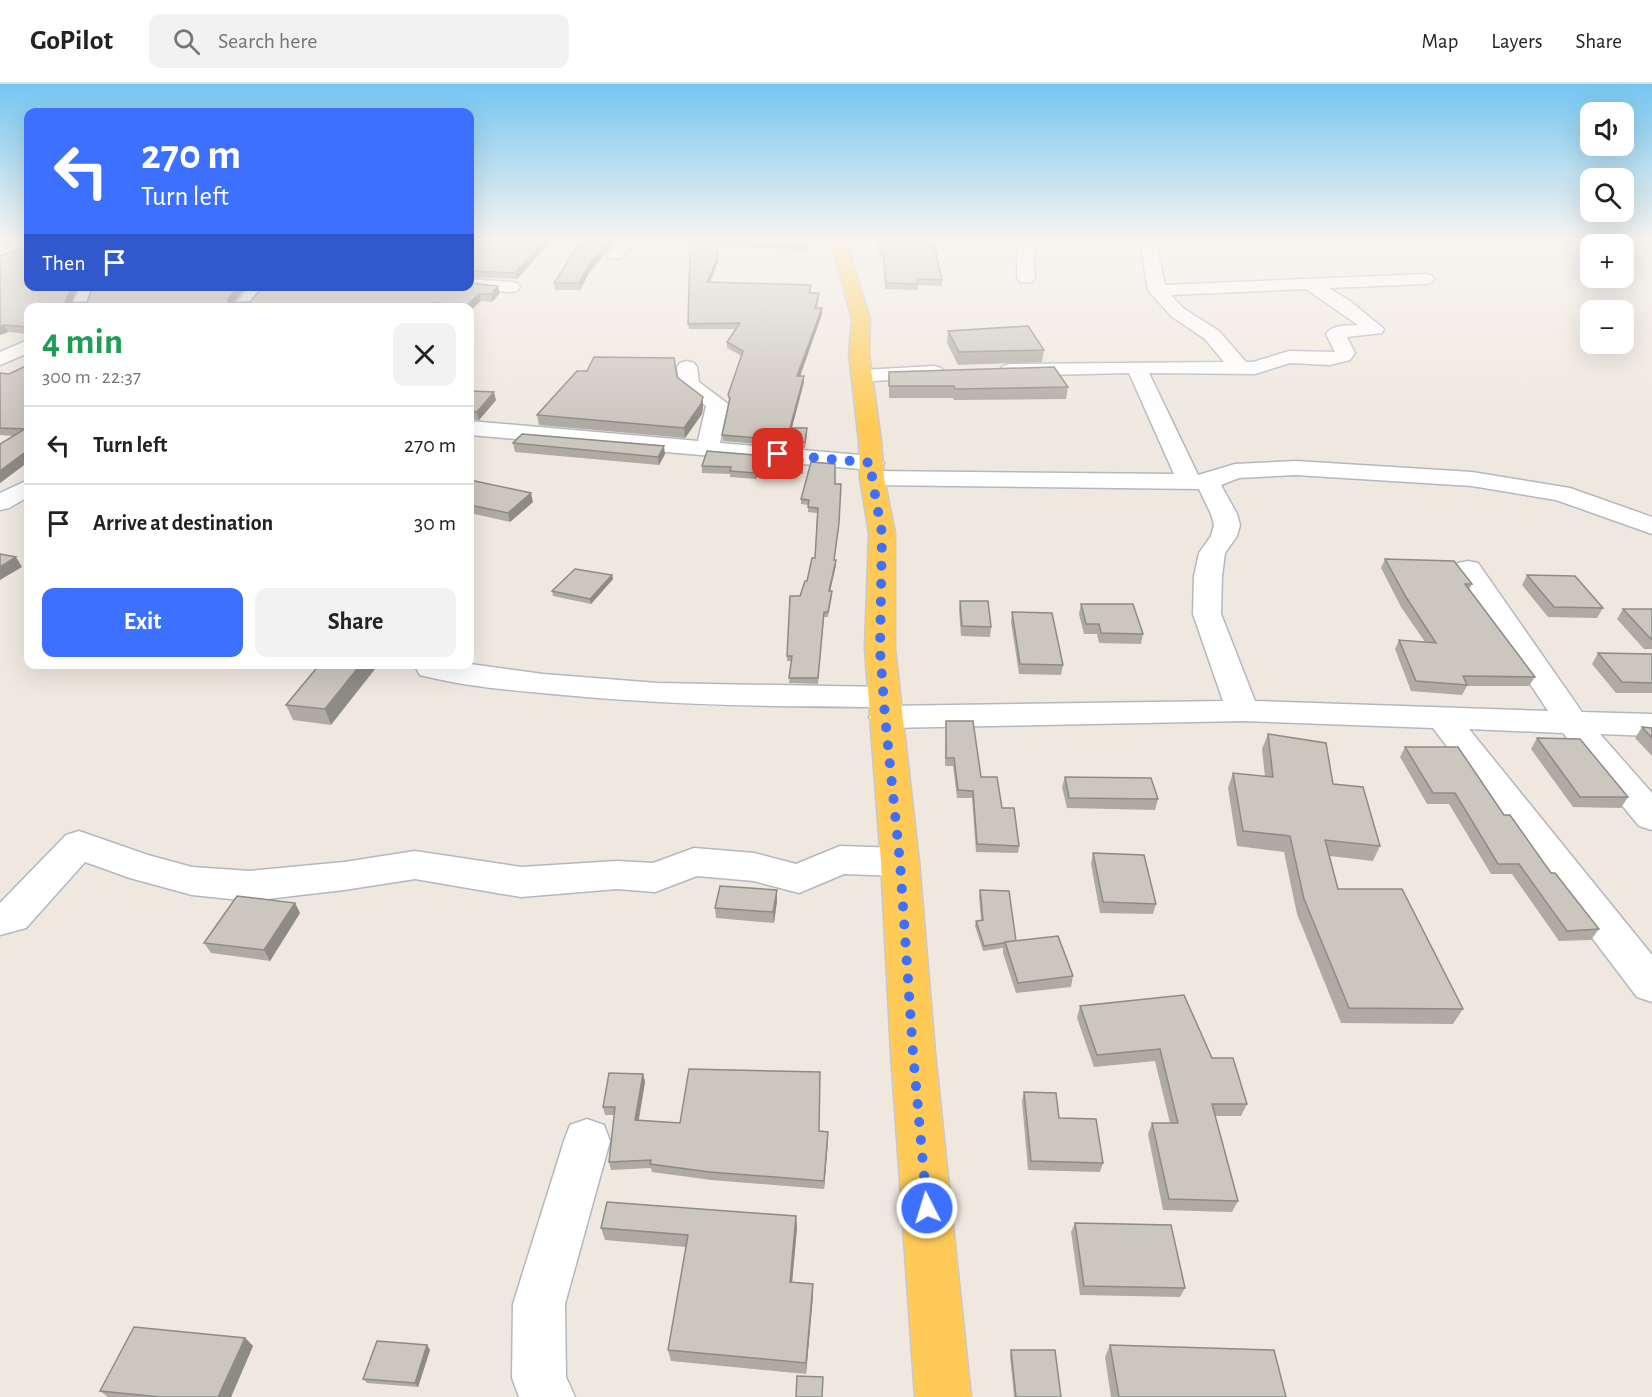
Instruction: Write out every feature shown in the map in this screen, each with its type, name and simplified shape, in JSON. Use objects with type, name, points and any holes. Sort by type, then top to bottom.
[{"type":"main road","points":[[856,300],[861,319],[859,354],[872,470],[882,533],[880,650],[884,707],[900,862],[913,1053],[943,1397]]},
{"type":"street","points":[[1166,300],[1177,312],[1212,335],[1240,368]]},
{"type":"street","points":[[989,370],[1137,367],[1240,368],[1266,366],[1289,357],[1338,358],[1345,353],[1336,334],[1375,329],[1336,300]]},
{"type":"street","points":[[0,359],[24,348]]},
{"type":"street","points":[[687,367],[689,385],[717,404],[708,448]]},
{"type":"street","points":[[1137,367],[1198,482],[1224,514],[1227,525],[1224,536],[1212,553],[1208,576],[1207,614],[1243,711]]},
{"type":"street","points":[[862,376],[956,372]]},
{"type":"street","points":[[474,428],[708,448],[872,470],[1198,482],[1235,471],[1296,468],[1472,480],[1561,493],[1652,526]]},
{"type":"street","points":[[0,503],[24,489]]},
{"type":"street","points":[[1468,569],[1573,723],[1652,817]]},
{"type":"street","points":[[437,669],[485,677],[582,687],[790,697],[884,707],[1243,711],[1652,725]]},
{"type":"street","points":[[1443,719],[1652,985]]},
{"type":"street","points":[[0,919],[12,917],[79,844],[143,868],[192,881],[250,886],[344,876],[415,865],[521,882],[617,875],[655,878],[694,862],[754,867],[799,879],[840,860],[900,862]]},
{"type":"street","points":[[547,1397],[539,1378],[538,1304],[587,1141]]},
{"type":"building","points":[[0,300],[66,300],[65,303],[24,303],[24,327],[0,326]]},
{"type":"building","points":[[88,300],[228,300],[228,303],[65,303]]},
{"type":"building","points":[[251,300],[472,300],[469,303],[228,303]]},
{"type":"building","points":[[689,300],[817,300],[815,308],[822,308],[797,376],[804,376],[790,428],[807,428],[805,442],[722,435],[730,398],[728,395],[743,351],[727,342],[740,323],[688,324]]},
{"type":"building","points":[[1028,326],[1044,350],[959,352],[948,331]]},
{"type":"building","points":[[594,357],[674,358],[677,377],[703,397],[701,404],[684,428],[537,415],[577,371],[587,371]]},
{"type":"building","points":[[24,367],[24,429],[0,428],[0,373],[9,374]]},
{"type":"building","points":[[1054,367],[1068,387],[955,389],[954,386],[889,386],[889,372]]},
{"type":"building","points":[[474,391],[494,392],[477,412],[474,412]]},
{"type":"building","points":[[24,430],[24,453],[0,471],[0,444]]},
{"type":"building","points":[[522,434],[664,446],[658,457],[513,443]]},
{"type":"building","points":[[707,451],[803,459],[802,467],[758,466],[755,473],[730,471],[731,467],[702,466]]},
{"type":"building","points":[[811,462],[835,464],[835,484],[841,484],[834,560],[836,560],[829,591],[832,591],[828,612],[824,612],[818,678],[789,678],[792,656],[787,656],[790,596],[800,596],[805,581],[807,581],[812,558],[815,558],[818,508],[808,507],[809,500],[801,499]]},
{"type":"building","points":[[474,481],[531,493],[508,513],[474,506]]},
{"type":"building","points":[[0,554],[16,557],[0,567]]},
{"type":"building","points":[[1385,559],[1454,561],[1472,584],[1465,584],[1535,677],[1463,676],[1467,685],[1416,681],[1399,640],[1436,643]]},
{"type":"building","points":[[575,569],[612,575],[590,599],[552,591]]},
{"type":"building","points":[[1527,575],[1575,576],[1603,608],[1554,607]]},
{"type":"building","points":[[960,601],[988,601],[991,627],[962,626]]},
{"type":"building","points":[[1081,604],[1133,604],[1143,634],[1101,633],[1099,624],[1086,624]]},
{"type":"building","points":[[1623,609],[1652,609],[1652,639],[1651,639]]},
{"type":"building","points":[[1012,612],[1052,613],[1063,665],[1020,664]]},
{"type":"building","points":[[1598,653],[1652,654],[1652,683],[1622,682]]},
{"type":"building","points":[[316,669],[357,669],[325,709],[286,705]]},
{"type":"building","points":[[946,721],[973,721],[981,777],[997,777],[1002,808],[1014,808],[1019,846],[977,844],[973,791],[958,790],[954,758],[946,758]]},
{"type":"building","points":[[1642,727],[1652,728],[1652,738]]},
{"type":"building","points":[[1268,734],[1326,743],[1333,784],[1363,787],[1380,846],[1325,840],[1338,889],[1402,889],[1463,1009],[1349,1008],[1304,899],[1290,836],[1243,831],[1233,773],[1273,777]]},
{"type":"building","points":[[1537,738],[1580,739],[1628,797],[1580,797]]},
{"type":"building","points":[[1405,747],[1458,747],[1504,815],[1510,815],[1551,873],[1555,873],[1599,929],[1567,931],[1519,864],[1498,864],[1455,793],[1433,793]]},
{"type":"building","points":[[1065,777],[1151,778],[1158,799],[1069,798]]},
{"type":"building","points":[[1093,853],[1144,855],[1156,904],[1103,902]]},
{"type":"building","points":[[720,886],[777,890],[773,912],[715,908]]},
{"type":"building","points":[[980,890],[1009,891],[1016,941],[984,946],[976,921],[983,920]]},
{"type":"building","points":[[237,896],[295,903],[264,950],[204,943]]},
{"type":"building","points":[[1058,936],[1073,976],[1018,983],[1005,942]]},
{"type":"building","points":[[1184,995],[1212,1058],[1233,1058],[1247,1104],[1212,1104],[1238,1201],[1169,1199],[1152,1123],[1178,1123],[1160,1049],[1097,1055],[1080,1006]]},
{"type":"building","points":[[689,1069],[820,1072],[819,1131],[828,1132],[824,1181],[710,1172],[650,1164],[651,1160],[609,1162],[615,1107],[603,1107],[609,1073],[643,1074],[635,1120],[680,1123]]},
{"type":"building","points":[[1024,1092],[1056,1093],[1059,1118],[1096,1119],[1103,1163],[1031,1161]]},
{"type":"building","points":[[607,1202],[796,1216],[790,1282],[813,1284],[806,1363],[668,1350],[688,1235],[601,1228]]},
{"type":"building","points":[[1075,1223],[1171,1225],[1185,1288],[1084,1286]]},
{"type":"building","points":[[134,1327],[245,1338],[218,1397],[160,1397],[100,1391]]},
{"type":"building","points":[[377,1341],[427,1345],[415,1383],[363,1379]]},
{"type":"building","points":[[1110,1345],[1274,1350],[1286,1397],[1119,1397]]},
{"type":"building","points":[[1011,1350],[1055,1350],[1061,1397],[1016,1397]]},
{"type":"building","points":[[797,1376],[823,1377],[822,1397],[796,1397]]},
{"type":"route","points":[[778,454],[872,463],[872,478],[882,533],[880,650],[900,862],[913,1053],[927,1208]]}]
